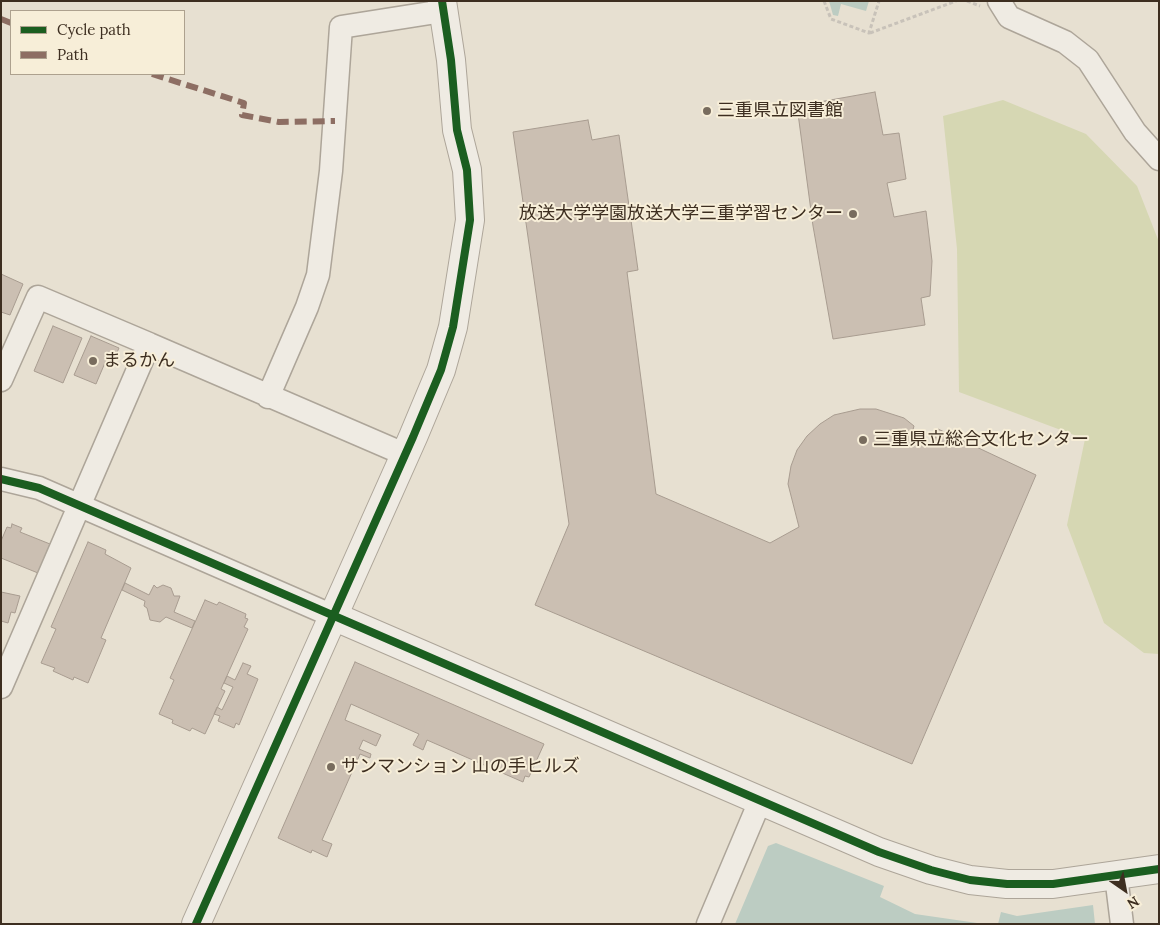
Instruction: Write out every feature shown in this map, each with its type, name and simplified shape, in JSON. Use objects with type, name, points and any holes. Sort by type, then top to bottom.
[{"type":"street","points":[[1000,1],[1008,17],[1065,42],[1088,60],[1136,132],[1159,158]]},
{"type":"street","points":[[196,924],[441,370],[454,327],[470,220],[467,170],[458,130],[451,60],[442,6],[341,27],[331,171],[318,275],[307,307],[268,397]]},
{"type":"street","points":[[1,380],[38,297],[404,454]]},
{"type":"street","points":[[1,687],[10,641],[78,506],[149,344]]},
{"type":"street","points":[[1,479],[39,488],[879,852],[931,870],[970,880],[1007,884],[1053,884],[1159,869]]},
{"type":"street","points":[[708,924],[760,801]]},
{"type":"street","points":[[1116,876],[1122,924]]},
{"type":"path","points":[[824,1],[831,19],[869,33],[956,1]]},
{"type":"path","points":[[869,33],[879,1]]},
{"type":"green space","points":[[1003,100],[1086,134],[1137,186],[1159,242],[1159,654],[1144,653],[1104,623],[1067,525],[1085,439],[959,392],[957,249],[943,116]]},
{"type":"shaded area","points":[[829,1],[869,1],[866,11],[841,4],[838,16],[833,15]]},
{"type":"shaded area","points":[[776,843],[884,886],[880,897],[915,914],[984,924],[735,924],[768,846]]},
{"type":"shaded area","points":[[1093,905],[1095,924],[998,924],[1001,912],[1017,916]]},
{"type":"building","name":"放送大学学園放送大学三重学習センター","points":[[875,92],[883,135],[899,133],[906,179],[887,183],[894,217],[926,211],[932,261],[930,296],[921,298],[925,325],[833,339],[813,226],[797,106]]},
{"type":"building","name":"三重県立総合文化センター","points":[[588,120],[592,140],[619,135],[638,270],[627,272],[656,494],[770,543],[799,527],[788,484],[791,466],[797,450],[807,436],[820,424],[834,415],[860,409],[876,409],[904,418],[914,426],[911,437],[933,444],[938,429],[1036,475],[912,764],[535,605],[569,524],[513,132]]},
{"type":"building","points":[[1,274],[23,284],[10,315],[1,312]]},
{"type":"building","points":[[53,326],[82,338],[63,383],[34,371]]},
{"type":"building","points":[[91,336],[119,348],[113,361],[107,358],[96,384],[74,375]]},
{"type":"building","points":[[12,524],[22,528],[20,532],[50,544],[38,573],[1,558],[1,541],[7,527],[11,528]]},
{"type":"building","points":[[88,542],[106,550],[105,554],[131,568],[101,638],[106,640],[88,683],[74,677],[73,680],[53,671],[55,668],[41,663],[56,629],[51,627]]},
{"type":"building","points":[[125,583],[149,595],[154,585],[157,588],[163,585],[171,588],[174,596],[180,596],[174,612],[195,621],[192,628],[166,617],[160,622],[150,620],[147,608],[144,606],[145,601],[122,590]]},
{"type":"building","points":[[1,592],[20,596],[15,613],[11,612],[8,623],[1,621]]},
{"type":"building","points":[[205,600],[217,605],[219,602],[246,614],[245,618],[248,619],[244,627],[248,629],[221,689],[225,691],[205,734],[192,728],[190,731],[172,723],[173,720],[159,714],[174,680],[170,678]]},
{"type":"building","name":"サンマンション 山の手ヒルズ","points":[[355,662],[544,744],[529,777],[525,776],[523,782],[427,740],[423,750],[413,745],[419,734],[351,704],[345,720],[381,735],[376,746],[363,740],[359,749],[371,754],[370,758],[360,754],[322,840],[332,844],[327,857],[312,850],[311,853],[278,838]]},
{"type":"building","points":[[243,663],[251,666],[247,674],[258,679],[239,725],[236,723],[234,728],[218,721],[220,716],[214,714],[217,707],[222,710],[233,687],[224,683],[227,676],[235,680]]},
{"type":"marked path","points":[[1,19],[10,23]]},
{"type":"marked path","points":[[155,75],[244,103],[242,115],[279,122],[335,121]]},
{"type":"cycle path","points":[[196,924],[413,437],[441,370],[453,327],[470,220],[467,170],[457,130],[451,60],[442,1]]},
{"type":"cycle path","points":[[1,479],[39,488],[879,852],[931,870],[970,880],[1007,884],[1053,884],[1159,869]]},
{"type":"place","name":"三重県立図書館","points":[[707,111]]},
{"type":"place","name":"放送大学学園放送大学三重学習センター","points":[[853,214]]},
{"type":"place","name":"まるかん","points":[[93,361]]},
{"type":"place","name":"三重県立総合文化センター","points":[[863,440]]},
{"type":"place","name":"サンマンション 山の手ヒルズ","points":[[331,767]]}]
